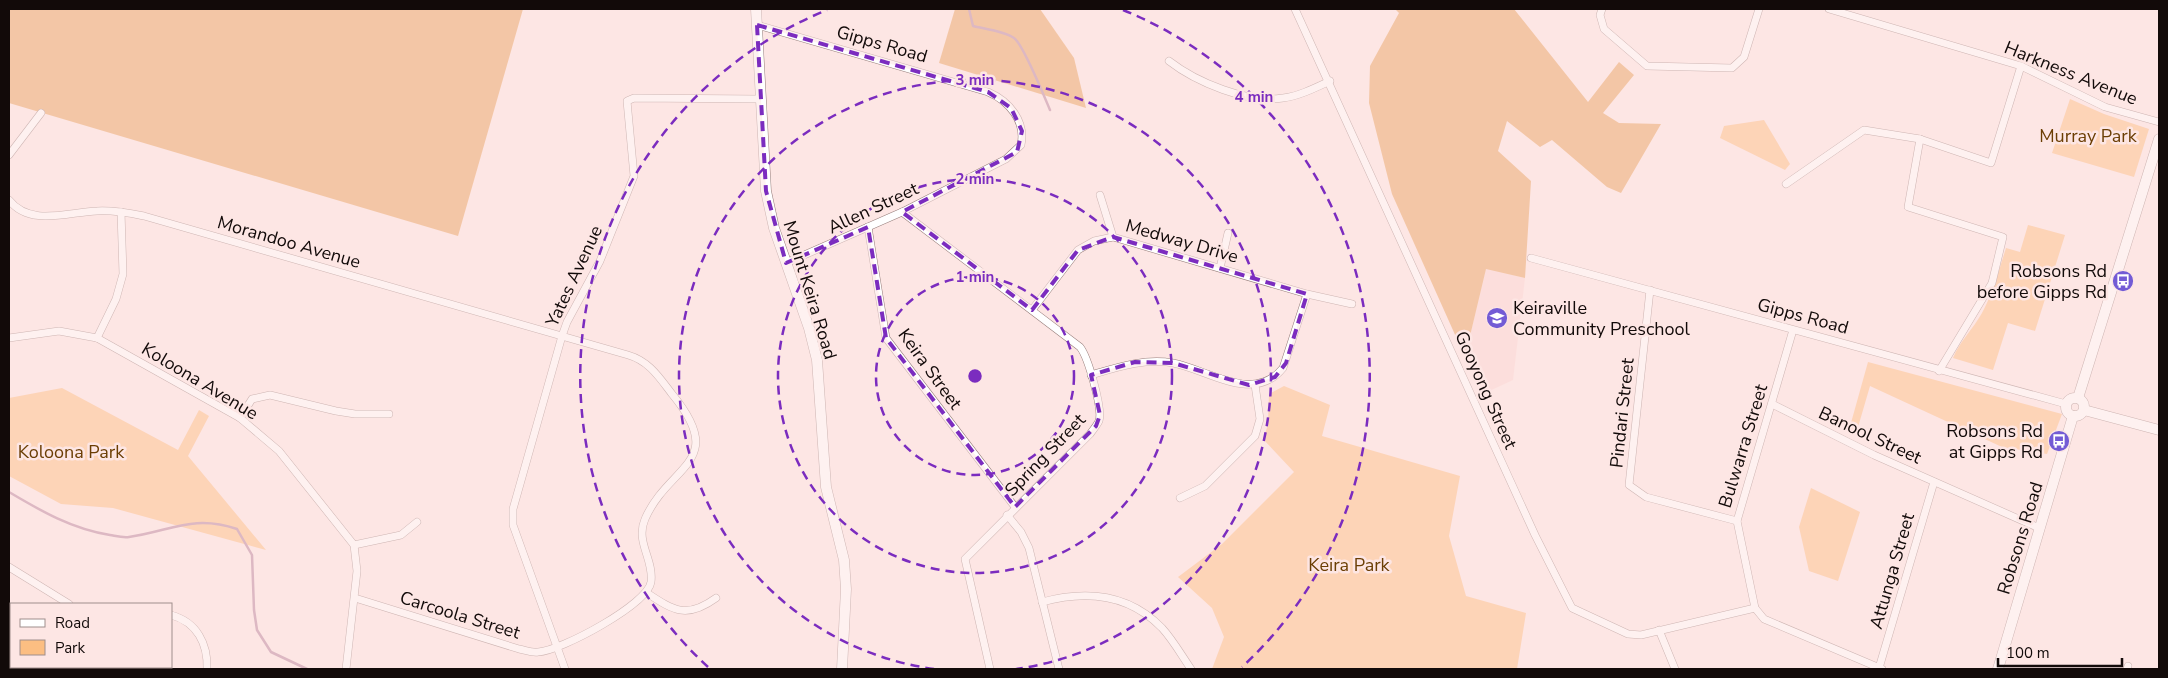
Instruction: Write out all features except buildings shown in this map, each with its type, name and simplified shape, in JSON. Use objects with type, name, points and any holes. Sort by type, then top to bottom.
[{"type":"main road","name":"Mount Keira Road","points":[[756,9],[766,191],[772,222],[817,360],[825,479],[845,573],[842,669]]},
{"type":"main road","points":[[2078,398],[2159,139]]},
{"type":"main road","points":[[2078,398],[2083,402],[2084,410],[2079,415],[2073,416],[2066,410],[2066,404],[2070,399],[2078,398]]},
{"type":"main road","points":[[2084,410],[2159,430]]},
{"type":"main road","name":"Robsons Road","points":[[1998,669],[2073,416]]},
{"type":"street","name":"Gooyong Street","points":[[1295,9],[1330,81],[1535,535],[1572,608],[1628,634],[1641,635],[1756,608]]},
{"type":"street","points":[[1602,9],[1600,15],[1604,29],[1647,66],[1732,68],[1744,57],[1759,9]]},
{"type":"street","name":"Harkness Avenue","points":[[1829,9],[2020,66],[2106,107],[2159,122]]},
{"type":"street","name":"Gipps Road","points":[[757,26],[997,96]]},
{"type":"street","points":[[1169,61],[1187,75],[1203,82],[1263,99],[1294,96],[1330,81]]},
{"type":"street","points":[[1786,184],[1864,130],[1920,139],[1991,163],[2020,66]]},
{"type":"street","name":"Allen Street","points":[[786,263],[902,212],[1006,159],[1021,145],[1022,131],[1020,123],[1011,108],[997,96]]},
{"type":"street","name":"Yates Avenue","points":[[565,669],[513,525],[512,514],[567,322],[600,261],[634,176],[628,100],[634,98],[760,99]]},
{"type":"street","points":[[9,155],[41,113]]},
{"type":"street","points":[[1920,139],[1908,207],[2003,237],[1992,283],[1940,371]]},
{"type":"street","points":[[1100,195],[1113,237]]},
{"type":"street","name":"Morandoo Avenue","points":[[9,200],[20,210],[34,216],[99,210],[144,216],[628,354],[646,362],[686,411],[693,426],[696,442],[693,456],[654,504],[642,528],[642,540],[651,568],[651,583],[647,593]]},
{"type":"street","points":[[97,338],[116,299],[123,274],[120,212]]},
{"type":"street","name":"Spring Street","points":[[902,212],[1080,347],[1086,356],[1100,415],[1096,426],[969,552],[965,562],[990,669]]},
{"type":"street","name":"Keira Street","points":[[868,227],[886,338],[1015,507]]},
{"type":"street","points":[[1220,268],[1228,233]]},
{"type":"street","name":"Medway Drive","points":[[1032,310],[1078,250],[1094,241],[1113,237],[1306,294],[1352,304]]},
{"type":"street","name":"Gipps Road","points":[[1531,258],[2066,404]]},
{"type":"street","name":"Pindari Street","points":[[1650,290],[1629,485],[1646,497],[1737,522]]},
{"type":"street","points":[[1091,375],[1134,362],[1173,363],[1236,383],[1255,385],[1269,381],[1283,368],[1306,294]]},
{"type":"street","name":"Bulwarra Street","points":[[1756,608],[1737,522],[1793,330]]},
{"type":"street","name":"Koloona Avenue","points":[[9,338],[59,331],[97,338],[240,418],[279,451],[354,545]]},
{"type":"street","points":[[1180,498],[1205,486],[1255,436],[1260,419],[1255,385]]},
{"type":"street","points":[[240,418],[252,399],[270,395],[336,411],[355,414],[388,414]]},
{"type":"street","name":"Banool Street","points":[[1772,404],[1934,482],[2039,528]]},
{"type":"street","name":"Attunga Street","points":[[1880,669],[1934,482]]},
{"type":"street","points":[[1007,515],[1021,532],[1028,548],[1059,669]]},
{"type":"street","points":[[346,669],[357,571],[354,545],[400,535],[417,522]]},
{"type":"street","points":[[9,569],[67,603]]},
{"type":"street","points":[[647,593],[671,608],[684,612],[699,609],[716,598]]},
{"type":"street","name":"Carcoola Street","points":[[355,598],[519,649],[537,652],[557,647],[585,636],[647,593]]},
{"type":"street","points":[[1042,602],[1080,594],[1108,598],[1130,604],[1163,630],[1191,669]]},
{"type":"street","points":[[1756,608],[1764,619],[1880,669]]},
{"type":"street","points":[[172,615],[188,622],[198,632],[205,647],[207,669]]},
{"type":"street","points":[[1659,630],[1675,669]]},
{"type":"highlighted area","points":[[757,25],[988,92],[1011,108],[1022,131],[1017,152],[902,212],[1032,310],[1078,250],[1113,237],[1307,294],[1286,363],[1275,377],[1249,385],[1173,363],[1135,362],[1091,375],[1100,415],[1096,426],[1015,507],[886,338],[868,227],[786,263],[766,191]]},
{"type":"shaded area","points":[[9,9],[523,9],[458,236],[9,103]]},
{"type":"shaded area","points":[[955,9],[1040,9],[1074,58],[1086,108],[939,63]]},
{"type":"shaded area","points":[[1395,9],[1514,9],[1588,102],[1619,62],[1634,75],[1603,113],[1619,123],[1661,124],[1621,193],[1607,187],[1552,140],[1540,147],[1507,121],[1498,151],[1531,181],[1525,278],[1486,269],[1465,357],[1392,194],[1369,103],[1370,66],[1399,13]]},
{"type":"shaded area","name":"Keiraville Community Preschool","points":[[1486,268],[1525,278],[1513,380],[1485,393],[1465,357]]},
{"type":"green space","name":"Murray Park","points":[[2070,99],[2104,114],[2149,129],[2134,177],[2052,153]]},
{"type":"green space","points":[[1764,120],[1790,164],[1785,170],[1720,138],[1724,126]]},
{"type":"green space","points":[[2028,225],[2065,235],[2035,331],[2008,323],[1993,370],[1953,358],[1986,305],[2006,248],[2020,252]]},
{"type":"green space","points":[[1868,362],[2062,414],[2047,454],[2002,447],[1870,386],[1856,434],[1849,430]]},
{"type":"green space","name":"Keira Park","points":[[1284,386],[1330,405],[1322,436],[1460,476],[1449,536],[1466,596],[1526,613],[1517,669],[1212,669],[1224,637],[1212,608],[1178,577],[1222,544],[1294,472],[1263,439],[1268,425],[1269,394]]},
{"type":"green space","name":"Koloona Park","points":[[62,388],[178,450],[199,410],[209,416],[188,456],[266,550],[113,508],[61,504],[9,476],[9,398]]},
{"type":"green space","points":[[1811,488],[1860,512],[1838,581],[1809,571],[1799,527]]},
{"type":"waterway","points":[[969,9],[973,26],[1005,34],[1018,42],[1050,110]]},
{"type":"waterway","points":[[9,492],[70,524],[120,537],[129,537],[195,523],[207,523],[237,529],[252,555],[254,610],[257,630],[271,652],[307,669]]},
{"type":"place","name":"Robsons Rd before Gipps Rd","points":[[2123,281]]},
{"type":"place","name":"Keiraville Community Preschool","points":[[1497,318]]},
{"type":"place","name":"Robsons Rd at Gipps Rd","points":[[2059,441]]}]
